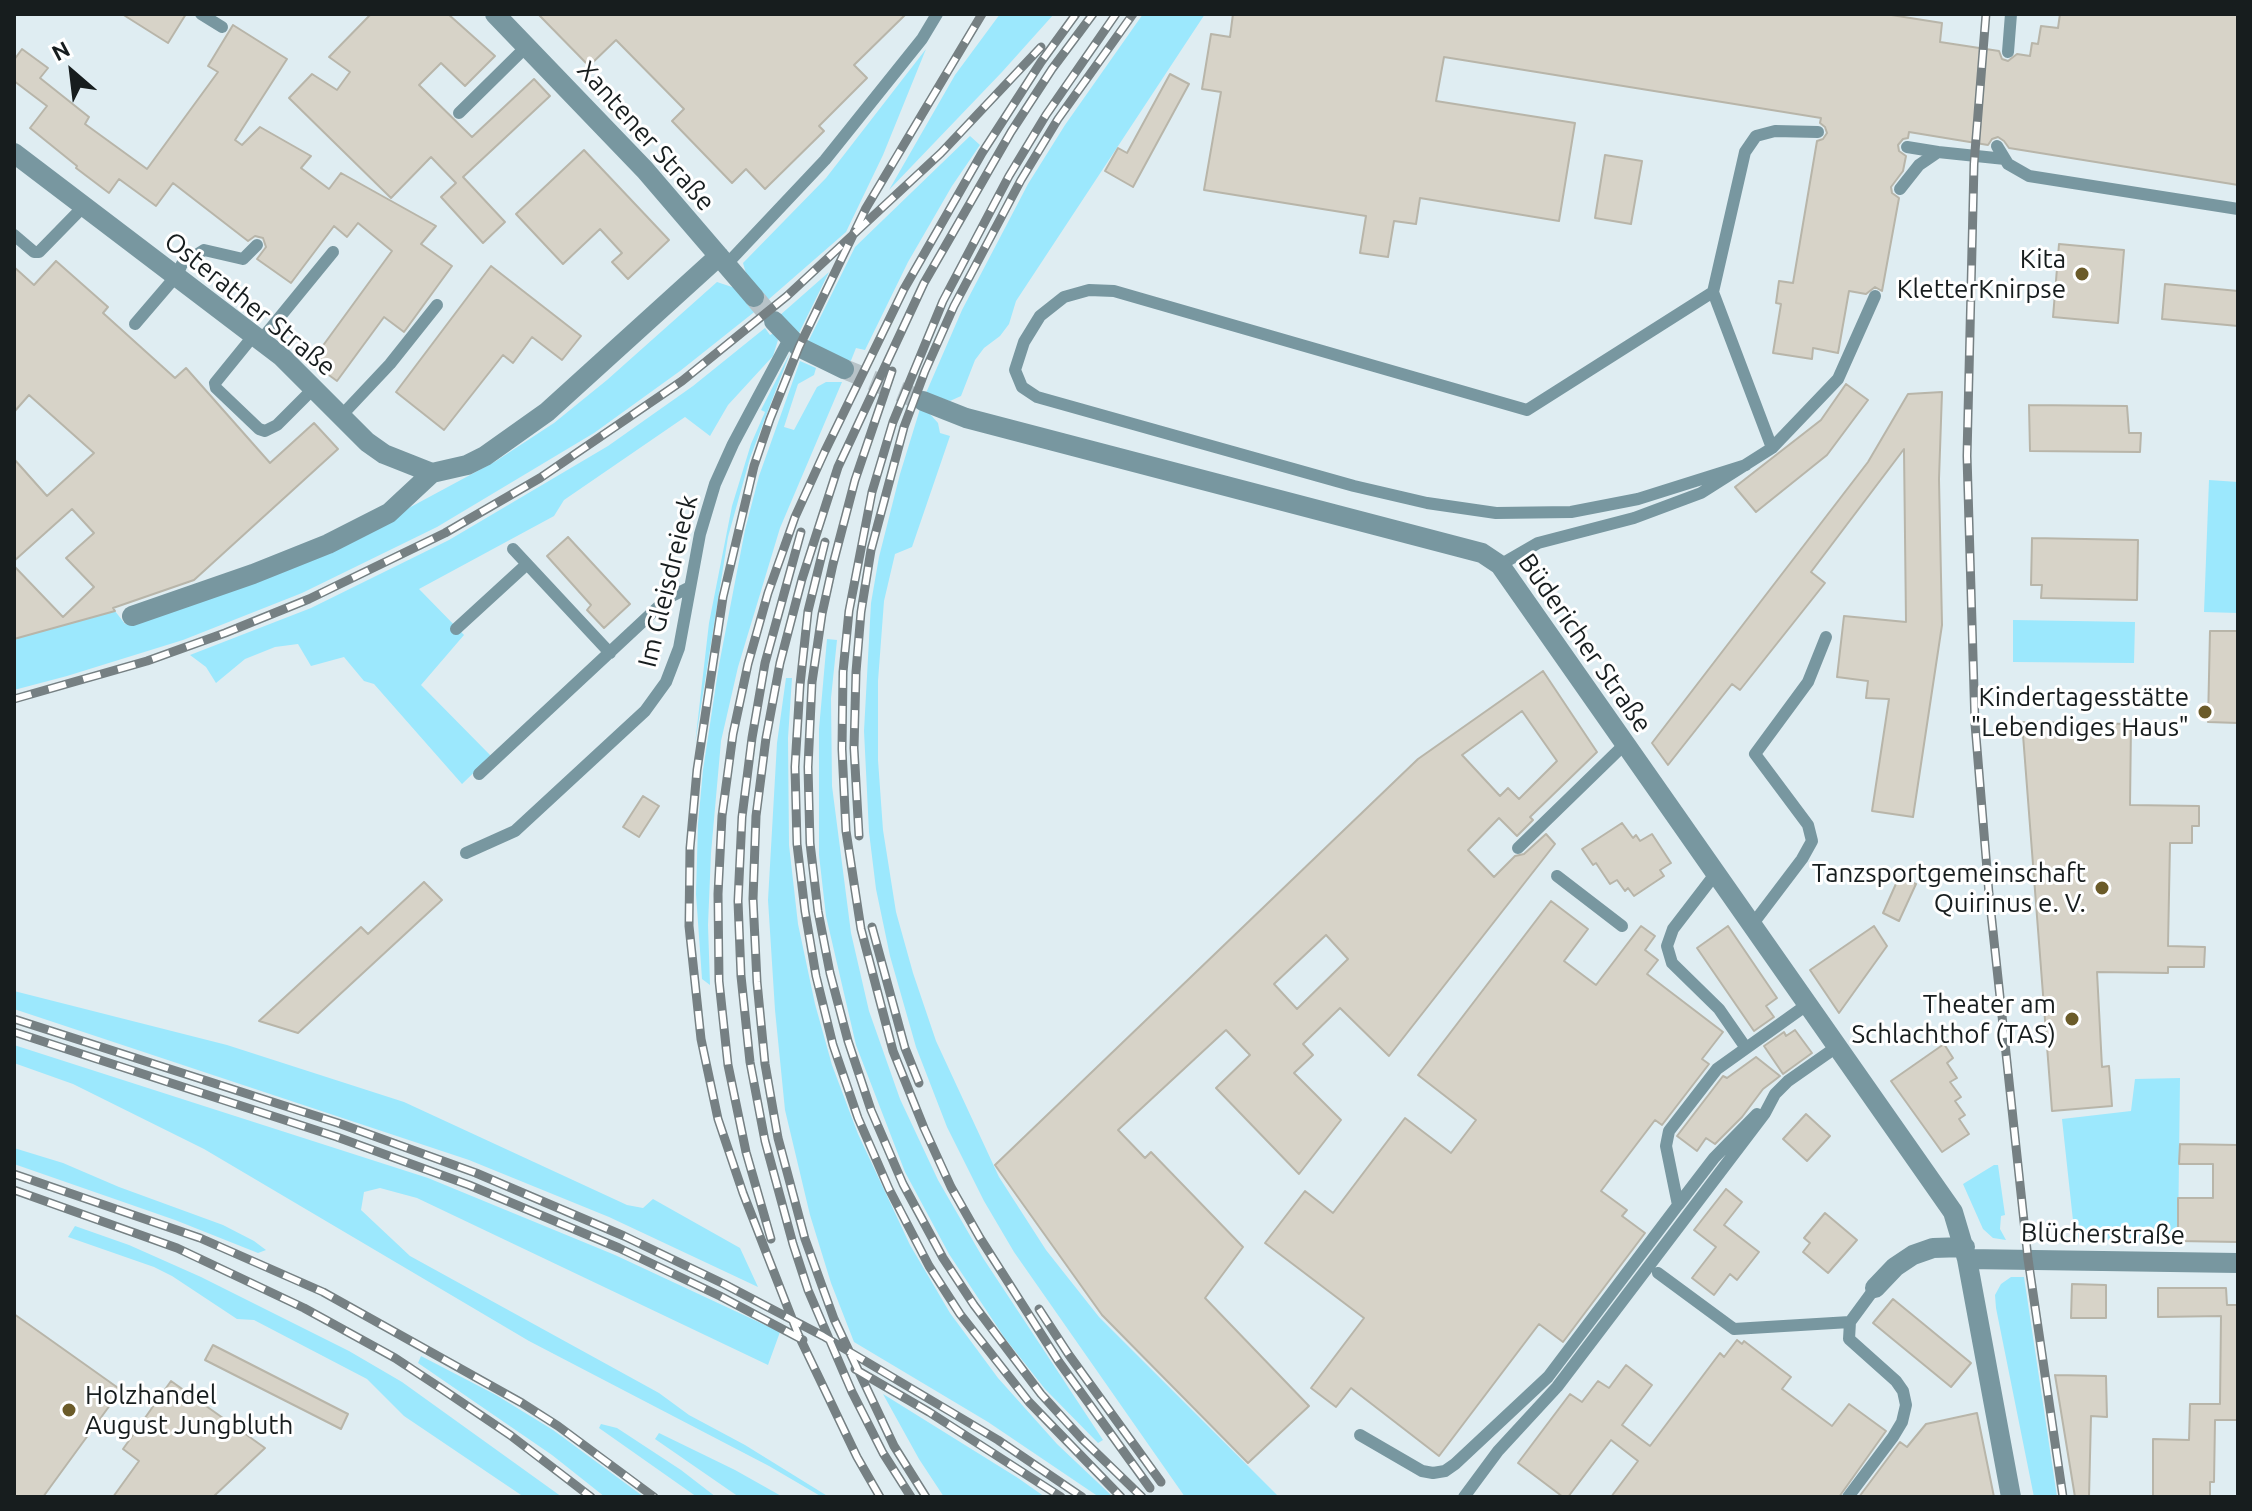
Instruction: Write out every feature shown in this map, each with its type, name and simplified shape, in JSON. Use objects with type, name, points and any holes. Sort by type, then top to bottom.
[{"type":"street","name":"Xantener Straße","points":[[495,14],[645,170],[754,297]]},
{"type":"street","name":"Osterather Straße","points":[[14,153],[258,337],[367,442],[384,454],[432,473]]},
{"type":"street","points":[[132,616],[253,574],[358,530],[389,513],[432,473],[467,465],[547,412],[722,261]]},
{"type":"street","points":[[774,321],[799,347],[844,369]]},
{"type":"street","name":"Büdericher Straße","points":[[923,401],[966,418],[1482,553],[1500,565],[1946,1200],[1958,1222],[1966,1253],[2011,1497]]},
{"type":"street","points":[[1875,1288],[1895,1267],[1913,1255],[1933,1248],[1966,1253]]},
{"type":"street","name":"Blücherstraße","points":[[1966,1253],[2238,1263]]},
{"type":"lane","points":[[201,14],[222,27]]},
{"type":"lane","points":[[722,261],[825,160],[922,39],[937,14]]},
{"type":"lane","points":[[2008,52],[2011,14]]},
{"type":"lane","points":[[459,113],[527,46]]},
{"type":"lane","points":[[1772,448],[1713,292],[1745,152],[1756,136],[1775,131],[1818,132]]},
{"type":"lane","points":[[1997,146],[2005,159],[2029,176],[2238,209]]},
{"type":"lane","points":[[1907,147],[2005,159]]},
{"type":"lane","points":[[1900,189],[1919,165],[1938,152]]},
{"type":"lane","points":[[14,235],[34,252],[39,252],[84,206]]},
{"type":"lane","points":[[135,324],[177,275],[182,264],[204,250],[243,259],[257,245]]},
{"type":"lane","points":[[314,388],[277,425],[265,431],[259,429],[216,388],[215,383],[333,252]]},
{"type":"lane","points":[[1713,292],[1527,410],[1114,291],[1089,290],[1064,297],[1040,316],[1024,342],[1015,370],[1022,387],[1037,397],[1354,486],[1427,503],[1496,513],[1571,512],[1638,499],[1746,465]]},
{"type":"lane","points":[[1500,565],[1538,543],[1634,518],[1701,493],[1772,448],[1838,379],[1875,296]]},
{"type":"lane","points":[[342,415],[390,364],[437,305]]},
{"type":"lane","name":"Im Gleisdreieck","points":[[466,853],[515,831],[645,711],[666,682],[679,648],[700,534],[715,484],[789,339]]},
{"type":"lane","points":[[513,549],[610,653]]},
{"type":"lane","points":[[456,629],[527,564]]},
{"type":"lane","points":[[479,774],[668,598],[690,587]]},
{"type":"lane","points":[[1752,925],[1812,841],[1808,825],[1755,754],[1808,682],[1826,637]]},
{"type":"lane","points":[[1518,848],[1625,744]]},
{"type":"lane","points":[[1716,873],[1673,929],[1667,946],[1672,963],[1719,1009],[1746,1048]]},
{"type":"lane","points":[[1557,876],[1622,926]]},
{"type":"lane","points":[[1678,1205],[1665,1139],[1717,1069],[1808,1004]]},
{"type":"lane","points":[[1360,1435],[1422,1471],[1445,1471],[1455,1464],[1548,1377],[1714,1158],[1788,1081],[1838,1046]]},
{"type":"lane","points":[[1464,1497],[1498,1451],[1557,1387],[1765,1113],[1775,1094]]},
{"type":"lane","points":[[1658,1273],[1734,1329],[1850,1322]]},
{"type":"lane","points":[[1848,1497],[1893,1437],[1902,1422],[1906,1405],[1903,1391],[1896,1381],[1849,1339],[1850,1322],[1875,1288]]},
{"type":"lane","points":[[1481,1438],[1498,1451]]},
{"type":"shaded area","points":[[1000,14],[1054,14],[889,190],[955,75]]},
{"type":"shaded area","points":[[1143,14],[1205,14],[1016,301],[1009,324],[975,360],[961,396],[950,401],[926,393],[962,310],[1028,184],[1065,125]]},
{"type":"shaded area","points":[[926,49],[883,155],[846,232],[753,313],[594,433],[437,527],[302,593],[183,640],[14,690],[14,639],[115,611],[125,624],[329,551],[496,461],[554,423],[717,282],[735,288],[747,277],[743,263],[826,178]]},
{"type":"shaded area","points":[[970,136],[980,145],[908,262],[865,350],[856,348],[850,363],[808,342],[855,247]]},
{"type":"shaded area","points":[[829,272],[799,333],[779,316]]},
{"type":"shaded area","points":[[765,328],[770,335],[774,333],[778,340],[773,356],[728,405],[710,436],[685,417],[564,500],[554,516],[419,589],[464,635],[421,685],[491,756],[462,784],[374,684],[364,681],[344,657],[311,666],[298,644],[275,647],[245,659],[216,683],[206,667],[190,655],[311,608],[449,540],[608,446],[693,386]]},
{"type":"shaded area","points":[[790,353],[750,458],[728,537],[695,744],[709,623],[732,506],[751,444],[765,412],[761,410]]},
{"type":"shaded area","points":[[800,361],[816,368],[814,375],[798,384],[784,427],[794,430],[817,387],[826,382],[842,382],[780,528],[738,667],[721,741],[711,853],[708,925],[710,985],[702,979],[696,894],[703,770],[745,530],[759,476]]},
{"type":"shaded area","points":[[920,409],[938,423],[940,433],[950,436],[912,547],[895,554],[884,601],[878,681],[878,760],[883,830],[896,912],[913,973],[936,1041],[999,1177],[1046,1250],[1099,1317],[1279,1497],[1185,1497],[1014,1252],[947,1127],[916,1047],[890,956],[876,889],[869,832],[864,731],[871,603],[879,557]]},
{"type":"shaded area","points":[[2209,480],[2238,482],[2238,613],[2204,612]]},
{"type":"shaded area","points":[[2013,620],[2135,622],[2134,663],[2013,662]]},
{"type":"shaded area","points":[[827,639],[837,640],[831,698],[832,786],[851,933],[869,1011],[900,1099],[938,1180],[983,1258],[1103,1440],[1098,1443],[1045,1389],[1004,1337],[949,1254],[905,1172],[856,1045],[826,916],[819,855],[819,729]]},
{"type":"shaded area","points":[[786,678],[792,678],[788,738],[789,845],[798,924],[832,1065],[858,1134],[910,1245],[950,1313],[998,1378],[1057,1444],[1113,1497],[1099,1497],[988,1422],[854,1342],[831,1283],[810,1215],[785,1110],[768,900],[777,743]]},
{"type":"shaded area","points":[[14,991],[227,1045],[404,1102],[627,1205],[643,1208],[653,1199],[740,1248],[758,1287],[609,1217],[469,1160],[14,1009]]},
{"type":"shaded area","points":[[14,1045],[428,1178],[615,1255],[780,1332],[768,1365],[417,1198],[380,1188],[364,1192],[361,1210],[410,1256],[659,1393],[689,1415],[745,1445],[829,1497],[822,1497],[769,1466],[529,1341],[204,1149],[73,1084],[14,1063]]},
{"type":"shaded area","points":[[2180,1078],[2178,1241],[2075,1239],[2062,1119],[2131,1111],[2135,1079]]},
{"type":"shaded area","points":[[14,1148],[63,1163],[223,1225],[266,1250],[258,1253],[175,1220],[14,1164]]},
{"type":"shaded area","points":[[1998,1165],[2005,1215],[2001,1216],[2000,1229],[2006,1240],[1993,1238],[1983,1229],[1963,1184]]},
{"type":"shaded area","points":[[75,1226],[129,1245],[201,1277],[349,1351],[402,1382],[562,1497],[524,1497],[404,1416],[367,1379],[254,1320],[237,1319],[154,1267],[68,1237]]},
{"type":"shaded area","points":[[2011,1277],[2024,1277],[2057,1497],[2034,1497],[1996,1308],[1995,1295],[2001,1284]]},
{"type":"shaded area","points":[[421,1356],[496,1395],[553,1430],[644,1497],[605,1497],[552,1455],[418,1363]]},
{"type":"shaded area","points":[[883,1394],[1018,1478],[1045,1497],[944,1497]]},
{"type":"shaded area","points":[[601,1424],[617,1428],[716,1497],[697,1497],[599,1428]]},
{"type":"shaded area","points":[[659,1433],[783,1497],[739,1497],[655,1439]]},
{"type":"building","points":[[122,14],[186,14],[168,43]]},
{"type":"building","points":[[371,14],[448,14],[495,56],[465,86],[441,63],[419,85],[472,137],[534,79],[550,96],[463,177],[505,222],[483,243],[441,197],[456,183],[431,157],[391,198],[289,98],[312,74],[337,90],[350,72],[329,57]]},
{"type":"building","points":[[538,14],[906,14],[854,65],[867,78],[819,126],[824,131],[765,189],[746,169],[732,183],[672,121],[684,109],[616,40],[589,66]]},
{"type":"building","points":[[1233,14],[1885,14],[1942,23],[1940,42],[1999,51],[2002,59],[2008,61],[2017,54],[2030,56],[2032,43],[2038,44],[2041,26],[2058,28],[2060,14],[2238,14],[2238,185],[2009,148],[1998,137],[1988,145],[1909,132],[1908,138],[1898,145],[1899,151],[1906,156],[1903,171],[1891,187],[1892,193],[1899,198],[1882,291],[1875,287],[1866,294],[1849,291],[1838,353],[1813,348],[1812,359],[1773,353],[1781,304],[1776,303],[1779,281],[1793,283],[1817,141],[1827,133],[1820,123],[1821,118],[1444,57],[1436,101],[1575,123],[1559,221],[1420,198],[1416,224],[1394,221],[1388,257],[1360,253],[1366,216],[1204,190],[1221,92],[1202,89],[1211,34],[1230,37]]},
{"type":"building","points":[[233,25],[287,59],[235,140],[242,145],[260,127],[311,156],[301,168],[329,189],[341,173],[436,226],[421,244],[452,266],[404,332],[384,317],[337,381],[311,362],[392,251],[358,223],[347,237],[334,226],[291,283],[257,259],[266,247],[263,238],[255,236],[248,241],[173,183],[156,206],[119,179],[109,193],[30,128],[47,106],[14,81],[14,60],[22,49],[48,68],[40,78],[89,117],[85,124],[147,169],[218,72],[208,66]]},
{"type":"building","points":[[1170,74],[1189,84],[1133,187],[1105,171],[1118,148],[1127,153]]},
{"type":"building","points":[[584,150],[669,240],[628,279],[612,262],[622,253],[600,229],[563,264],[516,214]]},
{"type":"building","points":[[1605,155],[1642,161],[1631,224],[1595,218]]},
{"type":"building","points":[[2059,244],[2124,250],[2118,323],[2053,317]]},
{"type":"building","points":[[56,261],[108,307],[103,313],[175,378],[186,368],[270,463],[314,423],[338,449],[194,580],[113,608],[115,611],[14,639],[14,566],[63,617],[94,587],[66,558],[94,533],[72,509],[14,561],[14,459],[47,496],[94,453],[29,395],[14,412],[14,267],[34,285]]},
{"type":"building","points":[[491,266],[581,336],[562,360],[532,337],[513,363],[503,355],[444,430],[396,392]]},
{"type":"building","points":[[2165,284],[2238,291],[2238,326],[2162,319]]},
{"type":"building","points":[[1846,384],[1868,400],[1827,455],[1756,512],[1735,487],[1821,420]]},
{"type":"building","points":[[1942,392],[1939,479],[1942,625],[1913,817],[1872,811],[1889,699],[1866,698],[1868,681],[1837,677],[1844,616],[1906,622],[1904,449],[1811,572],[1825,583],[1740,690],[1732,684],[1668,765],[1652,743],[1868,462],[1908,394]]},
{"type":"building","points":[[2029,405],[2127,406],[2129,433],[2141,433],[2140,452],[2030,451]]},
{"type":"building","points":[[568,537],[630,604],[604,628],[587,610],[591,605],[547,556]]},
{"type":"building","points":[[2032,538],[2138,540],[2137,600],[2041,598],[2042,585],[2031,585]]},
{"type":"building","points":[[2210,631],[2238,631],[2238,723],[2208,722]]},
{"type":"building","points":[[1543,671],[1597,752],[1530,817],[1533,820],[1517,836],[1499,818],[1468,850],[1494,877],[1515,856],[1524,854],[1546,834],[1555,844],[1389,1056],[1340,1008],[1303,1044],[1313,1055],[1294,1073],[1341,1120],[1299,1174],[1216,1088],[1250,1055],[1226,1030],[1118,1130],[1145,1158],[1151,1152],[1243,1247],[1205,1298],[1309,1406],[1248,1463],[1102,1315],[995,1165],[1418,759]],"holes":[[[1522,711],[1557,761],[1519,799],[1508,788],[1500,796],[1462,755]],[[1326,935],[1348,959],[1297,1009],[1274,984]]]},
{"type":"building","name":"Tanzsportgemeinschaft Quirinus e. V.","points":[[2022,722],[2131,724],[2130,805],[2199,806],[2199,826],[2192,826],[2192,843],[2170,843],[2168,946],[2205,947],[2204,967],[2168,967],[2168,973],[2097,972],[2102,1067],[2109,1066],[2112,1106],[2052,1111]]},
{"type":"building","points":[[643,796],[659,806],[639,837],[623,827]]},
{"type":"building","points":[[1622,823],[1633,838],[1636,835],[1640,841],[1652,834],[1671,863],[1660,870],[1664,876],[1634,896],[1628,888],[1625,891],[1617,880],[1610,884],[1582,849]]},
{"type":"building","points":[[1899,877],[1916,884],[1899,921],[1883,913]]},
{"type":"building","points":[[424,882],[442,900],[298,1033],[259,1021],[361,927],[368,934]]},
{"type":"building","points":[[1551,901],[1588,929],[1564,961],[1596,985],[1641,926],[1655,936],[1645,950],[1658,960],[1647,974],[1723,1032],[1702,1059],[1709,1064],[1662,1125],[1655,1120],[1601,1191],[1627,1210],[1622,1216],[1645,1233],[1563,1342],[1539,1324],[1439,1456],[1351,1388],[1336,1407],[1311,1388],[1364,1318],[1265,1243],[1305,1191],[1333,1213],[1405,1118],[1451,1153],[1476,1120],[1418,1075]]},
{"type":"building","points":[[1728,926],[1777,998],[1766,1006],[1774,1017],[1754,1031],[1697,948]]},
{"type":"building","points":[[1874,926],[1887,946],[1839,1013],[1810,970]]},
{"type":"building","points":[[1795,1030],[1812,1053],[1783,1074],[1764,1046],[1784,1032],[1786,1036]]},
{"type":"building","points":[[1944,1044],[1953,1058],[1947,1063],[1957,1078],[1950,1082],[1961,1097],[1955,1101],[1965,1115],[1959,1119],[1969,1134],[1942,1152],[1891,1081]]},
{"type":"building","points":[[1756,1057],[1780,1076],[1763,1089],[1742,1117],[1715,1144],[1706,1138],[1697,1151],[1677,1136],[1723,1076],[1727,1078]]},
{"type":"building","points":[[1806,1114],[1830,1136],[1807,1161],[1783,1139]]},
{"type":"building","points":[[2180,1144],[2238,1145],[2238,1242],[2178,1241],[2178,1198],[2213,1198],[2213,1164],[2179,1164]]},
{"type":"building","points":[[1726,1189],[1742,1202],[1724,1225],[1759,1252],[1737,1280],[1730,1274],[1714,1295],[1692,1278],[1716,1247],[1694,1230]]},
{"type":"building","points":[[1825,1213],[1857,1240],[1828,1273],[1803,1252],[1810,1243],[1804,1238]]},
{"type":"building","points":[[2072,1284],[2106,1285],[2106,1318],[2071,1318]]},
{"type":"building","points":[[2158,1288],[2226,1288],[2227,1305],[2238,1305],[2238,1420],[2215,1420],[2214,1482],[2210,1482],[2210,1497],[2153,1497],[2153,1439],[2189,1440],[2190,1404],[2220,1404],[2221,1316],[2158,1317]]},
{"type":"building","points":[[1893,1299],[1971,1363],[1951,1387],[1873,1323]]},
{"type":"building","points":[[14,1314],[121,1390],[43,1497],[14,1497]]},
{"type":"building","points":[[1737,1340],[1742,1344],[1744,1341],[1791,1377],[1782,1389],[1832,1426],[1849,1404],[1886,1431],[1839,1497],[1611,1497],[1638,1461],[1611,1440],[1568,1497],[1563,1497],[1518,1463],[1570,1394],[1582,1402],[1598,1381],[1609,1388],[1626,1365],[1652,1385],[1622,1425],[1650,1446],[1720,1353],[1724,1357]]},
{"type":"building","points":[[213,1345],[348,1414],[341,1429],[205,1360]]},
{"type":"building","points":[[2055,1375],[2106,1376],[2107,1417],[2091,1416],[2089,1497],[2075,1497]]},
{"type":"building","points":[[171,1381],[265,1448],[213,1497],[113,1497],[139,1461],[123,1449]]},
{"type":"building","points":[[1977,1413],[1994,1497],[1859,1497],[1900,1442],[1907,1447],[1926,1424]]},
{"type":"tunnel","points":[[754,297],[774,321]]},
{"type":"tunnel","points":[[844,369],[923,401]]},
{"type":"railway","points":[[880,1497],[857,1457],[798,1334],[718,1119],[701,1039],[689,926],[690,848],[697,770],[723,597],[754,466],[770,419],[799,347],[866,208],[982,14]]},
{"type":"railway","points":[[771,1239],[746,1152],[728,1065],[719,981],[718,894],[722,816],[733,734],[748,664],[768,593],[795,517],[904,289],[982,153],[1076,14]]},
{"type":"railway","points":[[926,1497],[894,1446],[834,1319],[805,1239],[778,1138],[765,1064],[757,982],[753,899],[756,816],[780,663],[802,579],[838,467],[924,283],[1011,132],[1093,14]]},
{"type":"railway","points":[[1116,14],[1046,115],[1009,176],[943,301],[893,422],[872,492],[849,611],[843,672],[842,749],[846,831],[861,929],[893,1051],[924,1128],[951,1187],[980,1238],[1059,1362],[1150,1488]]},
{"type":"railway","points":[[859,836],[854,748],[861,612],[871,550],[904,427],[954,306],[1021,180],[1058,119],[1133,14]]},
{"type":"railway","points":[[1986,14],[1974,164],[1967,456],[1975,724],[1989,894],[2028,1259],[2063,1497]]},
{"type":"railway","points":[[14,699],[147,661],[309,599],[445,533],[540,478],[682,381],[787,296],[941,153],[1041,47]]},
{"type":"railway","points":[[892,371],[855,480],[833,564],[812,682],[808,767],[810,843],[818,911],[830,973],[871,1110],[903,1184],[943,1258],[1041,1394],[1142,1497]]},
{"type":"railway","points":[[801,532],[765,663],[742,817],[738,901],[741,976],[750,1062],[765,1141],[808,1290],[852,1392],[883,1453],[911,1497]]},
{"type":"railway","points":[[825,542],[808,611],[795,767],[797,844],[805,911],[816,976],[833,1045],[858,1118],[889,1189],[929,1266],[960,1314],[1029,1402],[1121,1497]]},
{"type":"railway","points":[[872,927],[905,1048],[919,1083]]},
{"type":"railway","points":[[14,1019],[338,1123],[476,1173],[624,1236],[823,1336],[998,1440],[1082,1497]]},
{"type":"railway","points":[[14,1032],[337,1137],[469,1185],[619,1248],[803,1340]]},
{"type":"railway","points":[[14,1174],[200,1238],[323,1292],[522,1403],[654,1497]]},
{"type":"railway","points":[[14,1190],[177,1248],[304,1308],[395,1358],[510,1435],[591,1497]]},
{"type":"railway","points":[[1039,1309],[1161,1482]]},
{"type":"railway","points":[[855,1369],[929,1412],[1061,1497]]},
{"type":"place","name":"Kita KletterKnirpse","points":[[2082,274]]},
{"type":"place","name":"Kindertagesstätte \"Lebendiges Haus\"","points":[[2205,712]]},
{"type":"place","name":"Tanzsportgemeinschaft Quirinus e. V.","points":[[2102,888]]},
{"type":"place","name":"Theater am Schlachthof (TAS)","points":[[2072,1019]]},
{"type":"place","name":"Holzhandel August Jungbluth","points":[[69,1410]]}]
